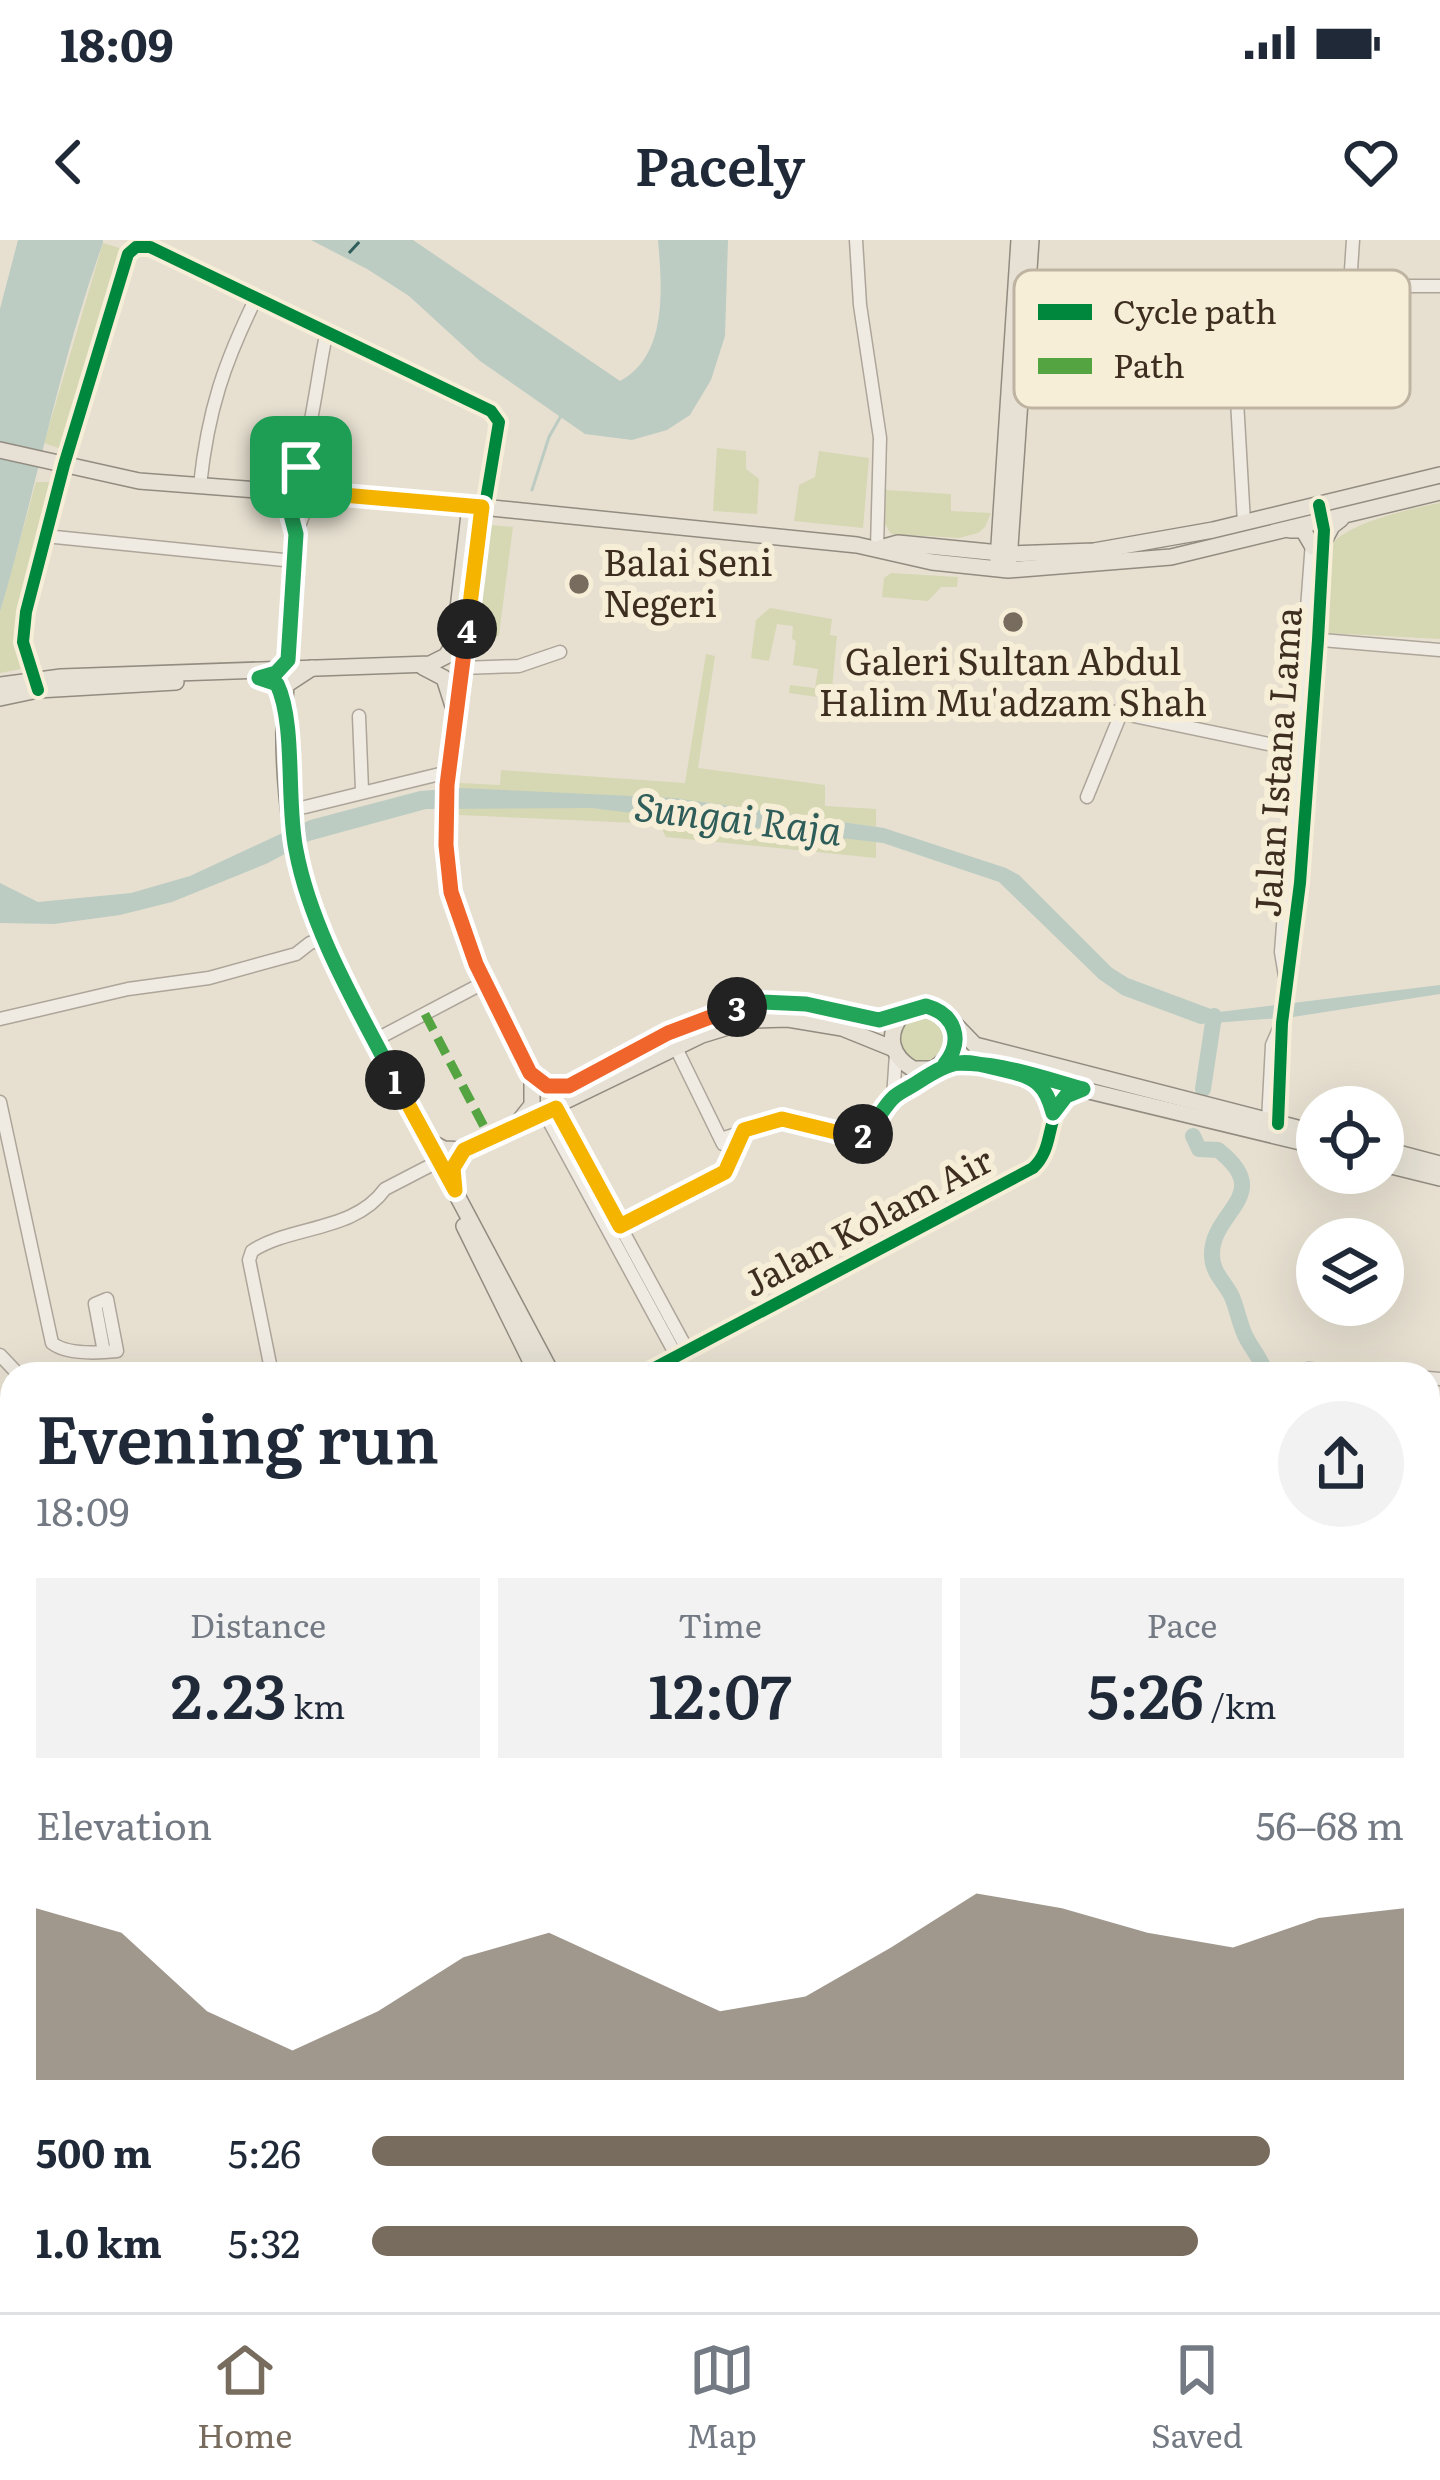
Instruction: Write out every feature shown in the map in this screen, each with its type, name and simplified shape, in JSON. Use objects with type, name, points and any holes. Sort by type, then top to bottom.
[{"type":"main road","points":[[1017,270],[1018,240]]},
{"type":"main road","points":[[1029,270],[1030,240]]},
{"type":"main road","points":[[1014,351],[1008,517],[1037,554]]},
{"type":"main road","points":[[1004,561],[1018,408]]},
{"type":"main road","points":[[0,450],[128,479],[476,506],[878,548],[898,556],[1004,561],[1171,557],[1304,530],[1318,545],[1332,526],[1349,515]]},
{"type":"main road","points":[[1272,533],[1315,514],[1440,475]]},
{"type":"main road","points":[[878,548],[898,543],[966,549],[1004,561],[1094,551],[1244,523],[1349,515],[1440,493]]},
{"type":"main road","points":[[0,685],[259,678],[312,668],[420,666],[438,661],[452,650],[476,506]]},
{"type":"main road","points":[[476,506],[463,668],[448,778],[451,892],[485,982],[534,1085],[532,1105],[516,1126]]},
{"type":"main road","points":[[966,549],[1008,517]]},
{"type":"main road","points":[[420,666],[444,677],[454,712]]},
{"type":"main road","points":[[0,698],[28,686],[287,673]]},
{"type":"main road","points":[[287,673],[284,705],[292,825],[329,945],[548,1362]]},
{"type":"main road","points":[[259,678],[277,684],[284,705]]},
{"type":"main road","points":[[530,1073],[547,1086],[569,1086],[668,1033],[745,1004],[806,1004],[879,1020],[926,1006],[948,1017],[975,1045],[1296,1128]]},
{"type":"main road","points":[[895,1052],[892,1034],[901,1016]]},
{"type":"main road","points":[[427,1138],[444,1149],[464,1150],[717,1029],[764,1018],[842,1028],[895,1052],[913,1069],[973,1063],[1296,1141]]},
{"type":"main road","points":[[940,1066],[955,1047],[954,1027]]},
{"type":"main road","points":[[464,1150],[453,1168],[456,1192],[486,1231],[549,1362]]},
{"type":"main road","points":[[1404,1155],[1440,1164]]},
{"type":"main road","points":[[442,1166],[442,1182],[531,1362]]},
{"type":"main road","points":[[1404,1169],[1440,1178]]},
{"type":"street","points":[[856,240],[860,305],[880,438],[878,548]]},
{"type":"street","points":[[1351,270],[1353,240]]},
{"type":"street","points":[[28,686],[23,641],[26,612],[60,464],[128,254],[136,247],[150,247],[256,296],[497,416],[487,500],[476,506]]},
{"type":"street","points":[[200,484],[206,432],[224,362],[256,296]]},
{"type":"street","points":[[308,492],[301,467],[327,331]]},
{"type":"street","points":[[1237,408],[1244,523]]},
{"type":"street","points":[[296,534],[280,489],[301,467]]},
{"type":"street","points":[[287,673],[296,534],[308,505],[329,494]]},
{"type":"street","name":"Jalan Istana Lama","points":[[1273,1122],[1272,1045],[1282,1023],[1286,983],[1281,952],[1304,752],[1318,545],[1315,514]]},
{"type":"street","points":[[45,536],[294,561]]},
{"type":"street","points":[[1312,639],[1440,650]]},
{"type":"street","points":[[463,668],[519,666],[560,652]]},
{"type":"street","points":[[1062,701],[1304,752]]},
{"type":"street","points":[[1087,797],[1122,711]]},
{"type":"street","points":[[359,716],[362,790]]},
{"type":"street","points":[[305,807],[362,790],[448,778]]},
{"type":"street","points":[[0,1019],[110,993],[209,978],[329,945]]},
{"type":"street","points":[[375,1040],[485,982]]},
{"type":"street","points":[[676,1048],[728,1154],[728,1168]]},
{"type":"street","points":[[893,1098],[895,1052]]},
{"type":"street","points":[[721,1139],[782,1119],[852,1136],[862,1134],[893,1098],[940,1066]]},
{"type":"street","points":[[1033,1076],[1053,1113]]},
{"type":"street","points":[[1053,1113],[1066,1096],[1083,1089]]},
{"type":"street","points":[[0,1102],[52,1343],[62,1350],[110,1352]]},
{"type":"street","points":[[551,1111],[682,1354]]},
{"type":"street","name":"Jalan Kolam Air","points":[[666,1362],[1033,1168],[1043,1156],[1053,1113]]},
{"type":"street","points":[[615,1229],[728,1168],[744,1130]]},
{"type":"street","points":[[270,1362],[249,1260],[252,1251],[327,1227],[442,1166]]},
{"type":"green space","points":[[103,243],[123,249],[64,450],[44,443]]},
{"type":"green space","points":[[717,448],[746,451],[746,469],[759,479],[757,514],[713,511]]},
{"type":"green space","points":[[819,451],[869,458],[863,528],[794,521],[799,485],[815,477]]},
{"type":"green space","points":[[36,482],[55,482],[21,598],[21,669],[0,673],[0,612]]},
{"type":"green space","points":[[886,490],[951,494],[951,511],[991,513],[978,533],[959,538],[891,534],[885,524]]},
{"type":"green space","points":[[1440,503],[1440,639],[1326,633],[1328,549],[1335,540],[1378,518]]},
{"type":"green space","points":[[490,525],[513,527],[499,635],[489,644],[475,642]]},
{"type":"green space","points":[[891,573],[958,577],[957,587],[941,587],[928,601],[882,597],[884,578]]},
{"type":"green space","points":[[770,608],[832,619],[830,635],[837,636],[831,699],[789,693],[790,685],[815,688],[818,669],[793,665],[793,626],[777,624],[769,661],[751,658],[756,620]]},
{"type":"green space","points":[[706,654],[715,656],[698,768],[825,785],[825,806],[876,809],[876,827],[702,802],[699,818],[876,842],[876,858],[666,837],[659,824],[459,815],[460,783],[500,785],[501,770],[685,783]],"holes":[[[674,799],[671,815],[591,808],[469,807]]]},
{"type":"green space","points":[[929,1012],[947,1023],[952,1044],[940,1062],[910,1062],[898,1045],[901,1024]]},
{"type":"water","points":[[18,240],[103,243],[73,335],[0,612],[0,309]]},
{"type":"water","points":[[311,240],[413,240],[620,381],[636,370],[654,338],[660,299],[658,240],[728,240],[725,336],[711,380],[690,415],[667,430],[632,440],[585,434],[480,361],[409,296]]},
{"type":"water","name":"Sungai Raja","points":[[460,788],[674,798],[884,828],[1019,875],[1112,968],[1219,1012],[1440,985],[1440,994],[1293,1017],[1200,1024],[1122,995],[1099,979],[999,882],[883,843],[591,808],[426,809],[309,841],[172,902],[54,924],[0,923],[0,883],[38,902],[131,893],[190,876],[310,820],[420,791]]},
{"type":"waterway","points":[[532,490],[549,437],[562,414]]},
{"type":"waterway","points":[[1203,1089],[1214,1016]]},
{"type":"waterway","points":[[1193,1136],[1199,1149],[1218,1150],[1241,1179],[1241,1191],[1214,1240],[1212,1255],[1260,1362]]},
{"type":"ferry route","points":[[349,253],[361,240]]},
{"type":"marked path","points":[[425,1014],[490,1138]]},
{"type":"cycle path","points":[[38,690],[23,642],[26,612],[64,465],[128,254],[136,247],[150,247],[491,411],[499,422],[482,507]]},
{"type":"cycle path","points":[[1278,1124],[1282,1023],[1300,883],[1318,640],[1324,530],[1319,505]]},
{"type":"cycle path","points":[[666,1362],[1033,1168],[1046,1147],[1060,1105],[1083,1089]]},
{"type":"place","name":"Balai Seni Negeri","points":[[579,584]]},
{"type":"place","name":"Galeri Sultan Abdul Halim Mu'adzam Shah","points":[[1013,622]]},
{"type":"route","points":[[301,467],[287,490],[274,489],[289,507],[296,534],[288,660],[276,673],[259,678],[277,684],[284,705],[289,793],[301,873],[344,977],[455,1190],[453,1168],[464,1150],[556,1108],[620,1226],[725,1172],[744,1130],[782,1119],[828,1132],[862,1134],[893,1098],[945,1064],[973,1063],[1033,1076],[1053,1113],[1066,1096],[1083,1089],[1033,1076],[992,1067],[973,1063],[958,1062],[945,1064],[955,1047],[954,1027],[948,1017],[926,1006],[879,1020],[820,1006],[762,1002],[689,1023],[569,1086],[557,1088],[537,1081],[476,964],[454,908],[447,868],[453,719],[482,507],[308,492],[301,467]]}]
